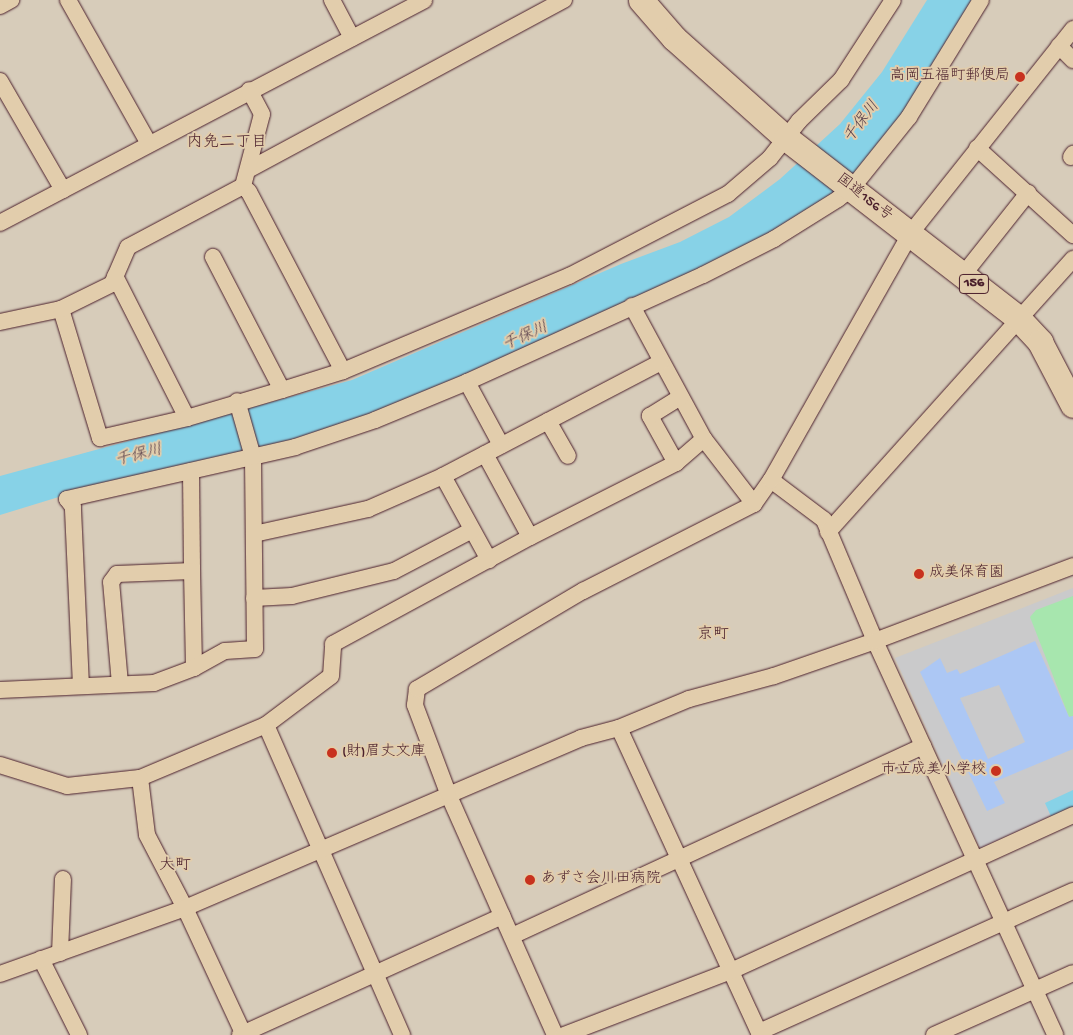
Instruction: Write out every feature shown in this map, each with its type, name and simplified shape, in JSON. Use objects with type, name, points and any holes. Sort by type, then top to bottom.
[{"type":"highway","name":"国道156号","points":[[640,0],[674,38],[791,141],[1018,318],[1040,342],[1073,405]]},
{"type":"street","points":[[0,6],[10,0]]},
{"type":"street","points":[[68,0],[149,144]]},
{"type":"street","points":[[332,0],[352,38]]},
{"type":"street","points":[[0,223],[249,90],[424,0]]},
{"type":"street","points":[[0,322],[61,309],[112,284],[128,248],[245,178],[564,0]]},
{"type":"street","points":[[61,309],[100,438],[238,405],[343,371],[569,276],[702,208],[749,178],[791,141],[841,80],[893,0]]},
{"type":"street","points":[[81,686],[73,507],[67,499],[252,455],[295,447],[375,420],[467,382],[774,239],[850,187],[928,90],[980,0]]},
{"type":"street","points":[[555,1035],[448,793],[415,705],[417,689],[583,591],[754,504],[771,480],[910,234],[1073,29]]},
{"type":"street","points":[[1059,46],[1073,60]]},
{"type":"street","points":[[0,82],[63,190]]},
{"type":"street","points":[[249,90],[262,114],[245,178],[249,192],[343,371]]},
{"type":"street","points":[[977,148],[1073,235]]},
{"type":"street","points":[[962,274],[1028,193]]},
{"type":"street","points":[[213,257],[282,390]]},
{"type":"street","points":[[828,532],[1018,318],[1073,259]]},
{"type":"street","points":[[115,276],[187,418]]},
{"type":"street","points":[[632,306],[704,439],[754,504]]},
{"type":"street","points":[[254,534],[368,509],[443,476],[661,362]]},
{"type":"street","points":[[467,382],[501,446]]},
{"type":"street","points":[[676,463],[650,416],[681,397]]},
{"type":"street","points":[[0,690],[154,683],[194,668],[225,651],[255,649],[252,455],[238,405]]},
{"type":"street","points":[[548,421],[568,456]]},
{"type":"street","points":[[0,765],[67,786],[140,778],[266,725],[331,676],[333,644],[530,537],[676,463],[704,439]]},
{"type":"street","points":[[485,454],[530,537]]},
{"type":"street","points":[[191,471],[194,668]]},
{"type":"street","points":[[443,476],[489,560]]},
{"type":"street","points":[[771,480],[806,504],[824,520],[875,641],[1055,1035]]},
{"type":"street","points":[[254,598],[292,596],[394,572],[472,530]]},
{"type":"street","points":[[0,974],[185,908],[319,848],[581,738],[619,728],[689,699],[774,676],[875,641],[1073,566]]},
{"type":"street","points":[[120,684],[111,582],[117,574],[192,571]]},
{"type":"street","points":[[266,725],[402,1035]]},
{"type":"street","points":[[619,728],[759,1034],[1073,891]]},
{"type":"street","points":[[512,936],[923,746]]},
{"type":"street","points":[[140,778],[147,834],[185,908],[242,1035],[502,916]]},
{"type":"street","points":[[564,1035],[731,971],[1073,815]]},
{"type":"street","points":[[60,953],[63,879]]},
{"type":"street","points":[[41,960],[79,1035]]},
{"type":"street","points":[[934,1035],[1073,973]]},
{"type":"shaded area","points":[[1073,588],[1073,814],[983,855],[895,658]]},
{"type":"green space","points":[[1073,596],[1073,716],[1069,717],[1030,617],[1036,610]]},
{"type":"water","name":"千保川","points":[[927,0],[975,0],[959,30],[860,177],[769,238],[398,406],[263,449],[62,496],[0,515],[0,476],[352,380],[621,264],[680,242],[729,217],[780,179],[840,124],[882,72]]},
{"type":"water","points":[[1073,790],[1073,811],[1053,821],[1045,803]]},
{"type":"building","points":[[1035,641],[1069,717],[1073,716],[1073,749],[994,782],[1005,803],[987,811],[920,672],[940,658],[947,673],[957,669],[960,674]],"holes":[[[999,685],[1025,742],[988,759],[960,698]]]},
{"type":"place","name":"高岡五福町郵便局","points":[[1020,77]]},
{"type":"place","name":"成美保育園","points":[[919,574]]},
{"type":"place","name":"(財)眉丈文庫","points":[[332,753]]},
{"type":"place","name":"市立成美小学校","points":[[996,771]]},
{"type":"place","name":"あずさ会川田病院","points":[[530,880]]},
{"type":"district","name":"内免二丁目","points":[[227,144]]},
{"type":"district","name":"京町","points":[[713,636]]},
{"type":"district","name":"大町","points":[[175,867]]}]
